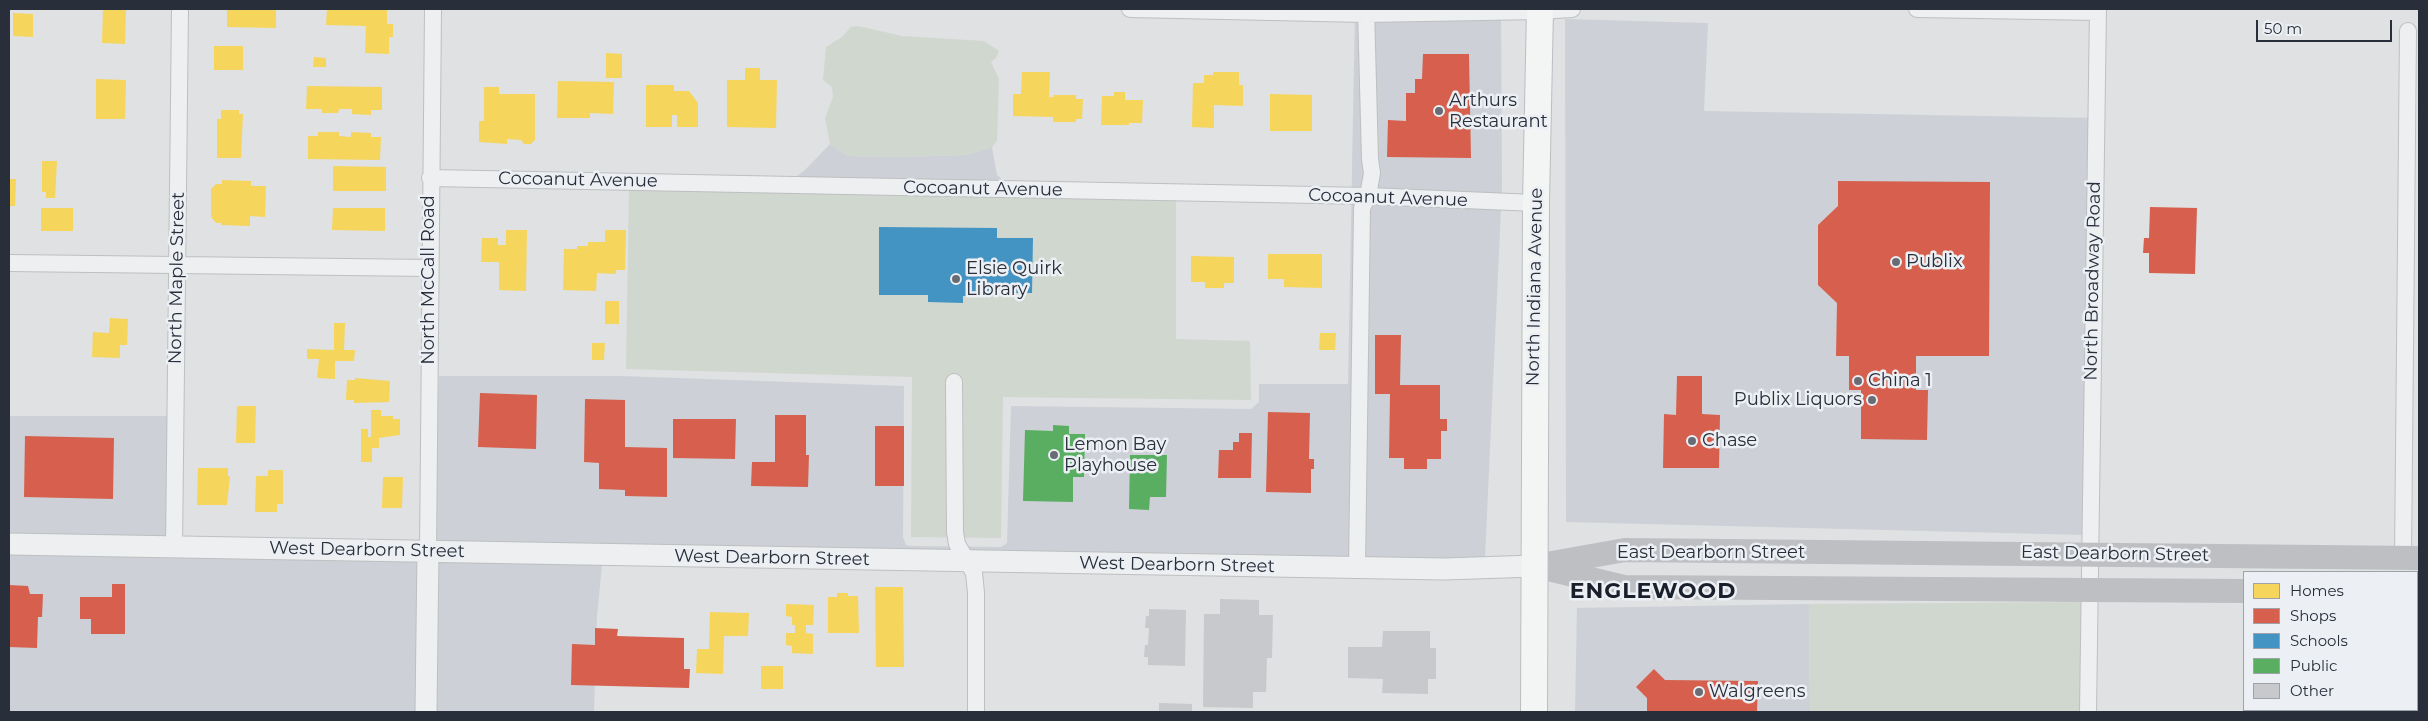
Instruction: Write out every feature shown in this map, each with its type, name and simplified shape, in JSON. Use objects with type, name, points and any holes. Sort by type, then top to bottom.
[{"type":"main road","name":"North Indiana Avenue","points":[[1534,712],[1536,203],[1540,10]]},
{"type":"main road","name":"East Dearborn Street","points":[[1535,566],[1625,550],[2411,558]]},
{"type":"main road","name":"East Dearborn Street","points":[[1535,566],[1624,587],[2243,592]]},
{"type":"street","name":"North Maple Street","points":[[174,547],[180,9]]},
{"type":"street","name":"North McCall Road","points":[[428,552],[429,268],[433,9]]},
{"type":"street","points":[[1130,9],[1366,11],[1572,9]]},
{"type":"street","points":[[1917,9],[2098,10]]},
{"type":"street","name":"North Broadway Road","points":[[2088,712],[2088,590],[2098,10]]},
{"type":"street","points":[[1357,568],[1362,208],[1368,196],[1372,173],[1366,11]]},
{"type":"street","points":[[2408,31],[2411,558]]},
{"type":"street","name":"Cocoanut Avenue","points":[[430,178],[1368,196],[1536,203]]},
{"type":"street","points":[[9,263],[429,268]]},
{"type":"street","points":[[954,382],[955,532],[957,544],[974,573],[976,592],[976,712]]},
{"type":"street","name":"West Dearborn Street","points":[[9,544],[1357,568],[1444,569],[1535,566]]},
{"type":"street","points":[[426,712],[428,552]]},
{"type":"shaded area","points":[[1355,9],[1501,9],[1502,186],[1485,558],[1444,559],[431,541],[439,376],[621,376],[904,386],[903,537],[906,545],[1001,547],[1007,543],[1011,406],[1251,409],[1259,402],[1259,384],[1348,384]]},
{"type":"shaded area","points":[[1565,19],[1708,23],[1704,111],[2097,118],[2084,434],[2085,535],[1566,522]]},
{"type":"shaded area","points":[[858,26],[902,36],[984,41],[999,51],[996,58],[991,62],[999,79],[997,141],[992,147],[966,155],[900,157],[848,156],[830,144],[825,118],[833,97],[832,87],[823,80],[826,47],[842,37],[851,27]]},
{"type":"shaded area","points":[[830,144],[848,156],[900,157],[966,155],[992,147],[997,175],[1013,189],[786,184],[805,170]]},
{"type":"shaded area","points":[[629,190],[1176,201],[1176,339],[1250,341],[1251,400],[1003,397],[1001,538],[911,537],[912,377],[626,369]]},
{"type":"shaded area","points":[[9,416],[179,416],[175,537],[9,533]]},
{"type":"shaded area","points":[[9,554],[419,562],[416,712],[9,712]]},
{"type":"shaded area","points":[[438,562],[602,565],[597,616],[594,712],[435,712]]},
{"type":"shaded area","points":[[2086,602],[2088,712],[1810,712],[1809,604]]},
{"type":"shaded area","points":[[1809,604],[1810,712],[1575,712],[1577,608]]},
{"type":"building: Homes","points":[[103,9],[126,9],[125,44],[102,43]]},
{"type":"building: Homes","points":[[227,9],[276,9],[276,28],[227,27]]},
{"type":"building: Homes","points":[[327,9],[387,9],[387,24],[393,24],[393,37],[389,37],[389,54],[365,53],[366,26],[326,25]]},
{"type":"building: Homes","points":[[13,13],[33,14],[33,37],[13,36]]},
{"type":"building: Homes","points":[[214,46],[243,46],[243,70],[214,70]]},
{"type":"building: Homes","points":[[606,53],[622,54],[622,78],[606,78]]},
{"type":"building: Homes","points":[[314,57],[326,58],[326,67],[313,67]]},
{"type":"building: Homes","points":[[745,68],[760,68],[760,80],[777,80],[776,128],[727,127],[727,80],[745,80]]},
{"type":"building: Homes","points":[[1022,72],[1050,72],[1049,97],[1054,97],[1054,95],[1076,95],[1076,99],[1083,99],[1082,119],[1076,119],[1076,122],[1053,122],[1053,117],[1013,116],[1013,94],[1021,94]]},
{"type":"building: Homes","points":[[1213,72],[1239,72],[1239,85],[1243,85],[1243,106],[1214,105],[1214,128],[1192,127],[1193,83],[1204,83],[1204,75],[1213,75]]},
{"type":"building: Homes","points":[[96,79],[126,80],[125,119],[96,119]]},
{"type":"building: Homes","points":[[558,81],[614,82],[613,114],[590,113],[590,118],[557,118]]},
{"type":"building: Homes","points":[[646,85],[674,85],[674,91],[689,91],[698,103],[698,127],[677,127],[677,115],[672,115],[672,127],[646,127]]},
{"type":"building: Homes","points":[[307,86],[382,87],[382,110],[371,110],[371,115],[352,114],[352,109],[339,109],[338,113],[322,113],[322,109],[306,109]]},
{"type":"building: Homes","points":[[484,87],[499,87],[499,94],[535,94],[535,140],[531,144],[524,144],[521,140],[507,139],[507,144],[479,142],[479,121],[484,121]]},
{"type":"building: Homes","points":[[1114,92],[1125,92],[1125,100],[1143,100],[1142,123],[1101,125],[1102,96],[1114,96]]},
{"type":"building: Homes","points":[[1270,94],[1312,95],[1312,131],[1270,131]]},
{"type":"building: Homes","points":[[221,110],[239,110],[239,114],[243,114],[241,158],[217,158],[217,119],[221,119]]},
{"type":"building: Homes","points":[[318,132],[339,132],[339,136],[351,137],[351,132],[371,133],[371,137],[381,137],[380,160],[308,159],[308,136],[318,136]]},
{"type":"building: Homes","points":[[42,161],[57,161],[55,198],[46,198],[46,192],[42,192]]},
{"type":"building: Homes","points":[[333,166],[386,167],[386,191],[333,191]]},
{"type":"building: Homes","points":[[9,179],[16,179],[15,206],[9,206]]},
{"type":"building: Homes","points":[[222,180],[251,181],[251,186],[266,186],[265,217],[250,216],[250,226],[221,225],[221,223],[216,223],[211,217],[211,189],[216,184],[222,184]]},
{"type":"building: Homes","points":[[41,208],[73,208],[73,231],[41,231]]},
{"type":"building: Homes","points":[[333,208],[385,208],[385,231],[332,230]]},
{"type":"building: Homes","points":[[506,230],[527,230],[526,291],[499,290],[499,262],[481,262],[482,238],[498,238],[498,245],[506,245]]},
{"type":"building: Homes","points":[[605,230],[626,230],[625,270],[616,270],[616,274],[597,273],[596,291],[563,290],[564,249],[577,249],[577,246],[588,246],[588,242],[605,242]]},
{"type":"building: Homes","points":[[1268,254],[1322,254],[1322,288],[1284,287],[1284,279],[1268,279]]},
{"type":"building: Homes","points":[[1191,256],[1234,257],[1234,283],[1224,283],[1224,288],[1205,288],[1205,282],[1191,282]]},
{"type":"building: Homes","points":[[605,301],[619,301],[619,324],[605,324]]},
{"type":"building: Homes","points":[[110,318],[128,319],[127,345],[120,345],[120,358],[92,357],[93,332],[109,333]]},
{"type":"building: Homes","points":[[334,323],[345,323],[344,350],[355,350],[354,361],[335,361],[335,379],[317,378],[319,359],[307,359],[307,349],[334,350]]},
{"type":"building: Homes","points":[[1320,333],[1336,333],[1335,350],[1319,350]]},
{"type":"building: Homes","points":[[592,343],[605,343],[604,360],[592,360]]},
{"type":"building: Homes","points":[[355,378],[390,381],[389,402],[354,403],[354,400],[346,400],[347,380],[355,380]]},
{"type":"building: Homes","points":[[237,406],[256,406],[255,443],[236,443]]},
{"type":"building: Homes","points":[[371,410],[381,410],[381,416],[393,416],[393,419],[400,419],[400,435],[379,438],[379,448],[372,448],[372,462],[361,462],[361,429],[368,429],[368,437],[371,437]]},
{"type":"building: Homes","points":[[198,468],[228,468],[228,476],[230,476],[227,505],[197,505]]},
{"type":"building: Homes","points":[[268,470],[283,470],[283,504],[277,504],[277,512],[255,512],[256,476],[268,476]]},
{"type":"building: Homes","points":[[383,477],[403,477],[402,508],[382,508]]},
{"type":"building: Homes","points":[[875,587],[903,587],[904,667],[876,667]]},
{"type":"building: Homes","points":[[837,593],[848,593],[848,596],[858,596],[859,633],[828,633],[828,597],[837,597]]},
{"type":"building: Homes","points":[[786,604],[814,605],[813,625],[806,625],[806,633],[813,634],[813,654],[792,653],[792,646],[786,645],[786,633],[795,633],[795,625],[792,625],[792,617],[786,616]]},
{"type":"building: Homes","points":[[710,612],[749,613],[748,636],[724,636],[723,674],[696,673],[697,649],[709,649]]},
{"type":"building: Homes","points":[[761,666],[783,666],[783,689],[761,689]]},
{"type":"building: Shops","name":"Arthurs Restaurant","points":[[1423,54],[1469,54],[1471,158],[1387,157],[1388,120],[1406,121],[1406,93],[1415,93],[1415,79],[1422,79]]},
{"type":"building: Shops","points":[[1838,181],[1990,182],[1989,356],[1916,356],[1916,390],[1928,390],[1927,440],[1861,439],[1861,390],[1849,390],[1849,356],[1836,356],[1837,303],[1818,285],[1818,225],[1838,206]]},
{"type":"building: Shops","points":[[2150,207],[2197,208],[2195,274],[2149,273],[2149,253],[2143,253],[2144,238],[2149,238]]},
{"type":"building: Shops","points":[[1375,335],[1401,335],[1400,385],[1440,385],[1440,419],[1447,419],[1447,431],[1441,431],[1441,459],[1427,459],[1427,469],[1404,469],[1404,458],[1389,458],[1390,394],[1375,394]]},
{"type":"building: Shops","name":"Chase","points":[[1677,376],[1702,376],[1702,414],[1720,415],[1719,468],[1663,468],[1664,414],[1676,415]]},
{"type":"building: Shops","points":[[480,393],[537,395],[536,449],[478,447]]},
{"type":"building: Shops","points":[[585,399],[625,400],[625,447],[667,448],[667,497],[625,496],[625,490],[599,489],[599,463],[584,462]]},
{"type":"building: Shops","points":[[1268,412],[1310,413],[1309,459],[1314,459],[1314,469],[1311,469],[1311,493],[1266,492]]},
{"type":"building: Shops","points":[[775,415],[806,415],[806,455],[809,455],[808,487],[751,486],[752,462],[775,462]]},
{"type":"building: Shops","points":[[673,419],[736,419],[735,459],[673,458]]},
{"type":"building: Shops","points":[[875,426],[904,426],[904,486],[875,486]]},
{"type":"building: Shops","points":[[1239,433],[1252,433],[1251,478],[1218,478],[1219,450],[1233,450],[1233,442],[1239,442]]},
{"type":"building: Shops","points":[[25,436],[114,438],[113,499],[24,497]]},
{"type":"building: Shops","points":[[112,584],[125,584],[125,634],[91,634],[91,619],[80,619],[80,597],[112,597]]},
{"type":"building: Shops","points":[[9,585],[28,586],[30,594],[43,594],[42,617],[38,617],[37,648],[9,647]]},
{"type":"building: Shops","points":[[595,628],[618,629],[617,636],[684,638],[684,669],[690,669],[689,688],[571,685],[572,644],[595,645]]},
{"type":"building: Shops","name":"Walgreens","points":[[1654,669],[1665,680],[1758,681],[1757,712],[1647,712],[1647,698],[1636,687]]},
{"type":"building: Schools","name":"Elsie Quirk Library","points":[[879,227],[997,228],[997,238],[1033,238],[1032,293],[997,293],[997,296],[963,296],[963,303],[928,302],[928,295],[879,295]]},
{"type":"building: Public","name":"Lemon Bay Playhouse","points":[[1053,425],[1069,426],[1069,434],[1085,434],[1084,477],[1073,477],[1073,502],[1023,501],[1025,430],[1053,431]]},
{"type":"building: Public","points":[[1130,455],[1167,455],[1166,497],[1150,497],[1149,510],[1129,509]]},
{"type":"building: Other","points":[[1220,599],[1259,600],[1259,615],[1273,615],[1272,658],[1267,658],[1266,692],[1253,692],[1253,708],[1203,707],[1204,614],[1220,614]]},
{"type":"building: Other","points":[[1149,609],[1186,610],[1185,666],[1148,665],[1148,657],[1144,657],[1145,645],[1148,645],[1149,628],[1145,628]]},
{"type":"building: Other","points":[[1383,631],[1430,631],[1430,648],[1436,648],[1436,679],[1428,679],[1428,694],[1382,693],[1383,679],[1348,678],[1348,647],[1382,647]]},
{"type":"building: Other","points":[[1159,703],[1192,704],[1192,712],[1159,712]]},
{"type":"place","name":"Arthurs Restaurant","points":[[1439,111]]},
{"type":"place","name":"Publix","points":[[1896,262]]},
{"type":"place","name":"Elsie Quirk Library","points":[[956,279]]},
{"type":"place","name":"China 1","points":[[1858,381]]},
{"type":"place","name":"Publix Liquors","points":[[1872,400]]},
{"type":"place","name":"Chase","points":[[1692,441]]},
{"type":"place","name":"Lemon Bay Playhouse","points":[[1054,455]]},
{"type":"place","name":"Walgreens","points":[[1699,692]]},
{"type":"district","name":"ENGLEWOOD","points":[[1653,592]]}]
